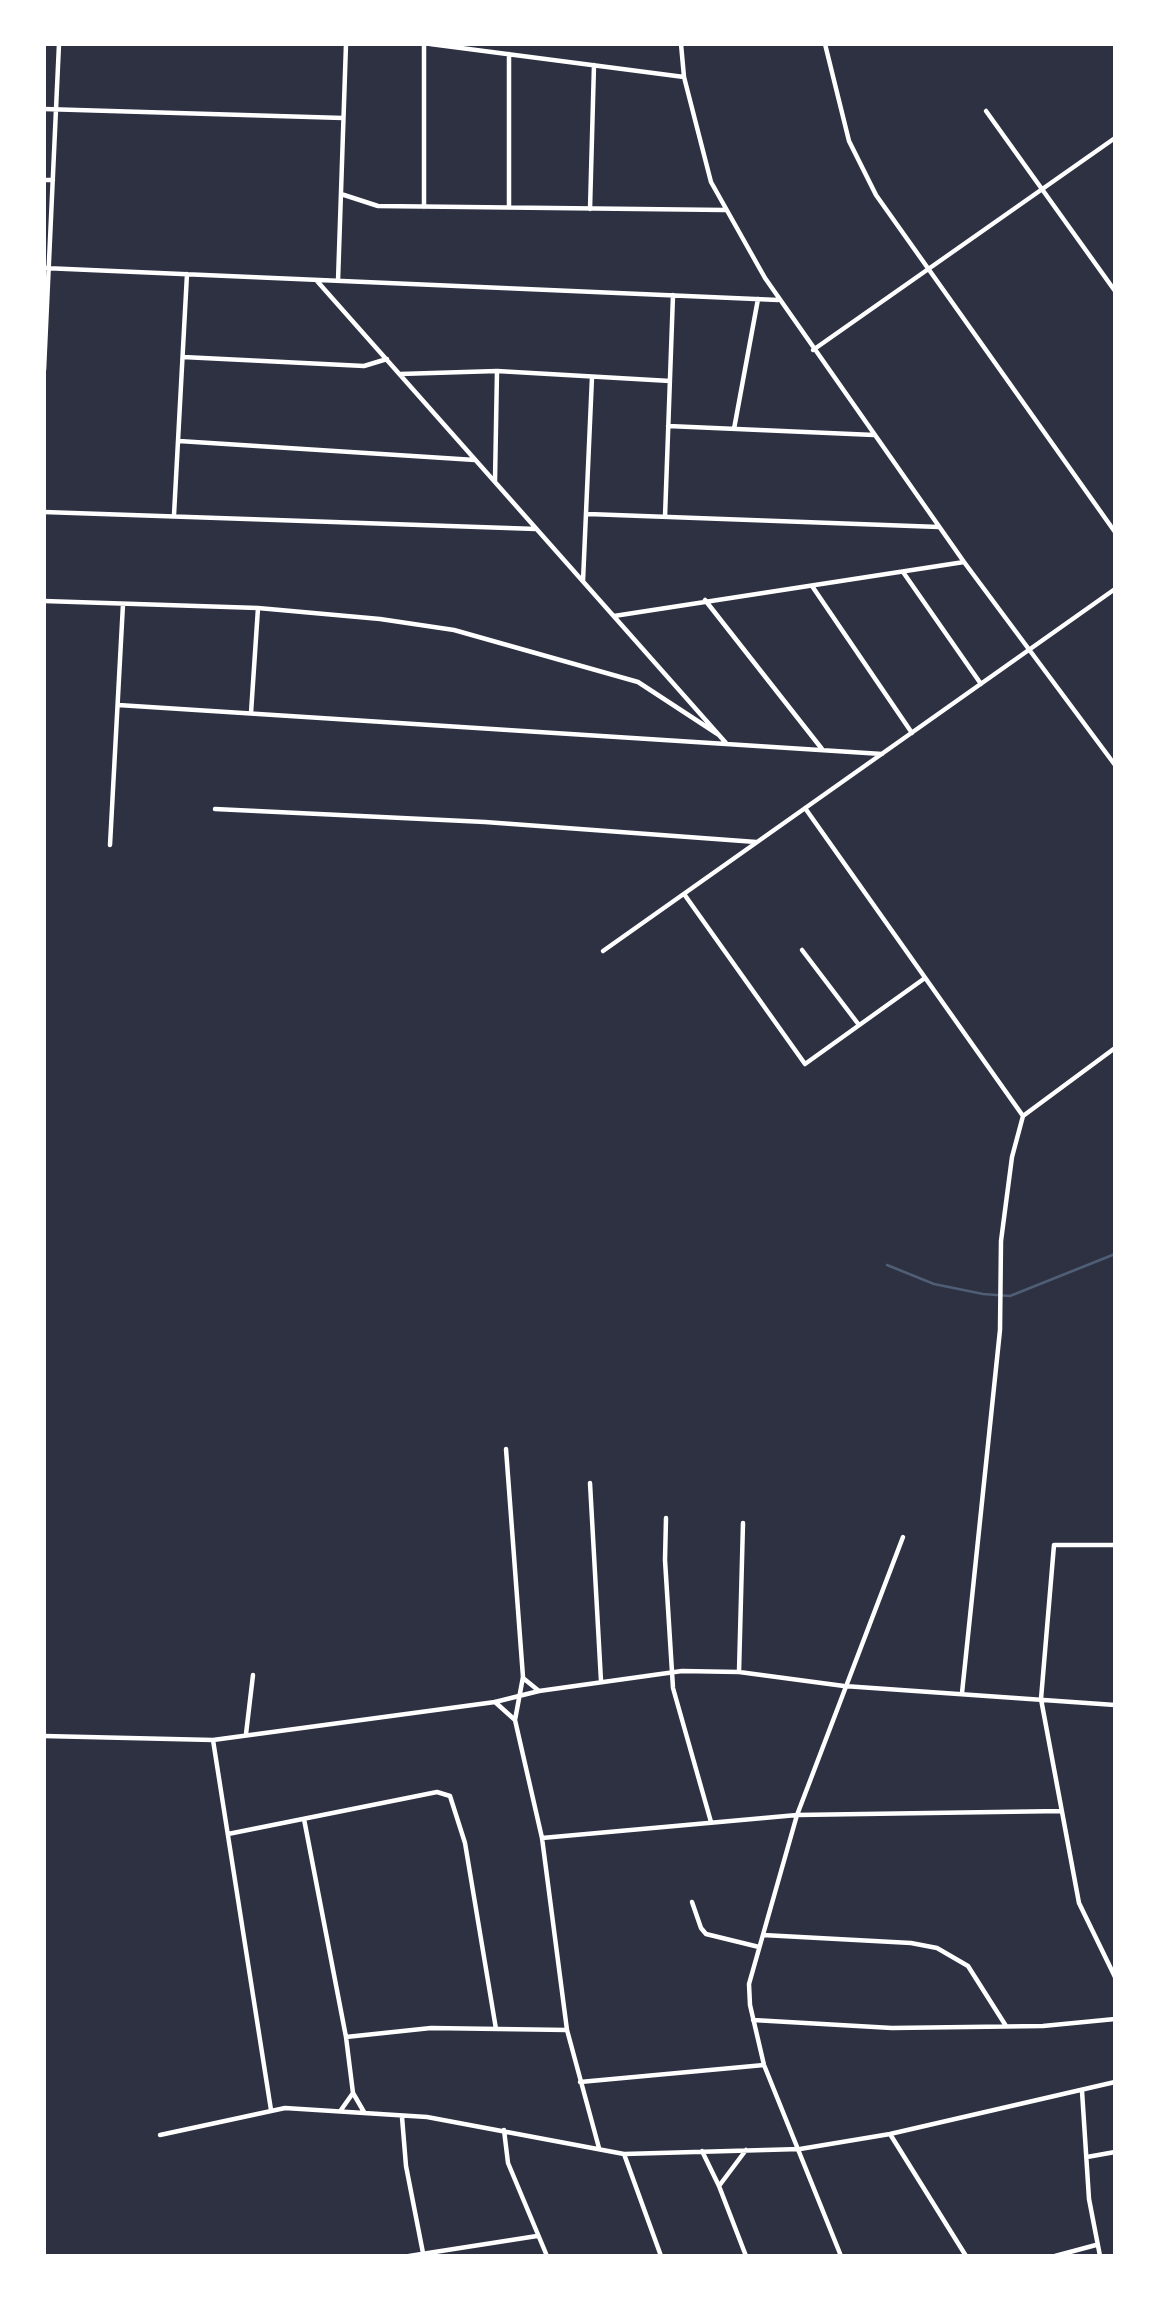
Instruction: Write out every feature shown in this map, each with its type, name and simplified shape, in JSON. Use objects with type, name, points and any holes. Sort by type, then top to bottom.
[{"type":"street","points":[[44,370],[46,268],[59,44]]},
{"type":"street","points":[[338,281],[346,44]]},
{"type":"street","points":[[424,44],[424,207]]},
{"type":"street","points":[[430,44],[684,77]]},
{"type":"street","points":[[681,44],[684,77],[705,164],[725,210],[779,300],[964,562],[1115,765]]},
{"type":"street","points":[[825,44],[838,107],[862,170],[927,270],[1115,532]]},
{"type":"street","points":[[509,54],[509,207]]},
{"type":"street","points":[[590,209],[594,65]]},
{"type":"street","points":[[44,109],[343,118]]},
{"type":"street","points":[[986,111],[1115,291]]},
{"type":"street","points":[[814,349],[1115,138]]},
{"type":"street","points":[[44,180],[53,180]]},
{"type":"street","points":[[341,194],[378,206],[725,210]]},
{"type":"street","points":[[46,268],[779,300]]},
{"type":"street","points":[[174,515],[187,274]]},
{"type":"street","points":[[317,281],[727,744]]},
{"type":"street","points":[[665,517],[673,295]]},
{"type":"street","points":[[734,429],[758,299]]},
{"type":"street","points":[[182,356],[364,366],[387,359]]},
{"type":"street","points":[[400,374],[497,371],[670,381]]},
{"type":"street","points":[[495,482],[497,371]]},
{"type":"street","points":[[583,582],[592,377]]},
{"type":"street","points":[[668,426],[875,435]]},
{"type":"street","points":[[179,440],[476,460]]},
{"type":"street","points":[[44,512],[537,529]]},
{"type":"street","points":[[588,514],[940,527]]},
{"type":"street","points":[[614,616],[964,562]]},
{"type":"street","points":[[903,572],[981,684]]},
{"type":"street","points":[[812,585],[912,733]]},
{"type":"street","points":[[603,951],[1115,589]]},
{"type":"street","points":[[705,600],[822,750]]},
{"type":"street","points":[[44,601],[258,608],[380,619],[475,635],[638,682],[719,734]]},
{"type":"street","points":[[110,845],[124,604]]},
{"type":"street","points":[[251,713],[258,608]]},
{"type":"street","points":[[118,705],[882,754]]},
{"type":"street","points":[[805,808],[1023,1116]]},
{"type":"street","points":[[215,809],[485,822],[757,842]]},
{"type":"street","points":[[684,894],[805,1064],[925,978]]},
{"type":"street","points":[[802,950],[859,1025]]},
{"type":"street","points":[[962,1693],[1001,1304],[1006,1187],[1023,1116],[1115,1048]]},
{"type":"street","points":[[506,1449],[523,1677],[515,1720],[542,1838],[567,2029],[599,2148]]},
{"type":"street","points":[[590,1483],[601,1681]]},
{"type":"street","points":[[666,1518],[665,1560],[677,1709],[711,1822]]},
{"type":"street","points":[[739,1672],[743,1523]]},
{"type":"street","points":[[841,2256],[764,2065],[753,2020],[749,1984],[797,1815],[844,1686],[904,1538]]},
{"type":"street","points":[[1115,1545],[1054,1545],[1041,1699],[1079,1903],[1115,1977]]},
{"type":"street","points":[[44,1736],[213,1740],[495,1702],[539,1691],[672,1671],[739,1672],[844,1686],[1115,1705]]},
{"type":"street","points":[[246,1734],[253,1675]]},
{"type":"street","points":[[523,1677],[539,1691]]},
{"type":"street","points":[[495,1702],[515,1720]]},
{"type":"street","points":[[213,1740],[271,2110]]},
{"type":"street","points":[[228,1834],[437,1791],[450,1796],[465,1843],[496,2029]]},
{"type":"street","points":[[542,1838],[797,1815],[1062,1811]]},
{"type":"street","points":[[304,1819],[346,2037],[352,2093],[364,2112]]},
{"type":"street","points":[[692,1902],[701,1928],[706,1934],[759,1947]]},
{"type":"street","points":[[763,1935],[911,1943],[937,1948],[968,1966],[1006,2026]]},
{"type":"street","points":[[753,2020],[836,2026],[1006,2026],[1063,2025],[1115,2019]]},
{"type":"street","points":[[346,2037],[431,2028],[567,2029]]},
{"type":"street","points":[[580,2082],[764,2065]]},
{"type":"street","points":[[160,2135],[271,2110],[341,2110],[427,2117],[624,2154],[800,2149],[890,2134],[1115,2082]]},
{"type":"street","points":[[1082,2090],[1096,2245],[1100,2256]]},
{"type":"street","points":[[341,2110],[352,2093]]},
{"type":"street","points":[[402,2117],[406,2166],[423,2253]]},
{"type":"street","points":[[504,2130],[508,2163],[547,2256]]},
{"type":"street","points":[[890,2134],[966,2256]]},
{"type":"street","points":[[719,2186],[746,2150]]},
{"type":"street","points":[[702,2151],[719,2186],[746,2256]]},
{"type":"street","points":[[1087,2157],[1115,2152]]},
{"type":"street","points":[[624,2154],[661,2256]]},
{"type":"street","points":[[409,2256],[537,2236]]},
{"type":"street","points":[[1055,2256],[1096,2245]]},
{"type":"waterway","points":[[887,1265],[934,1284],[983,1294],[1010,1296],[1115,1254]]}]
